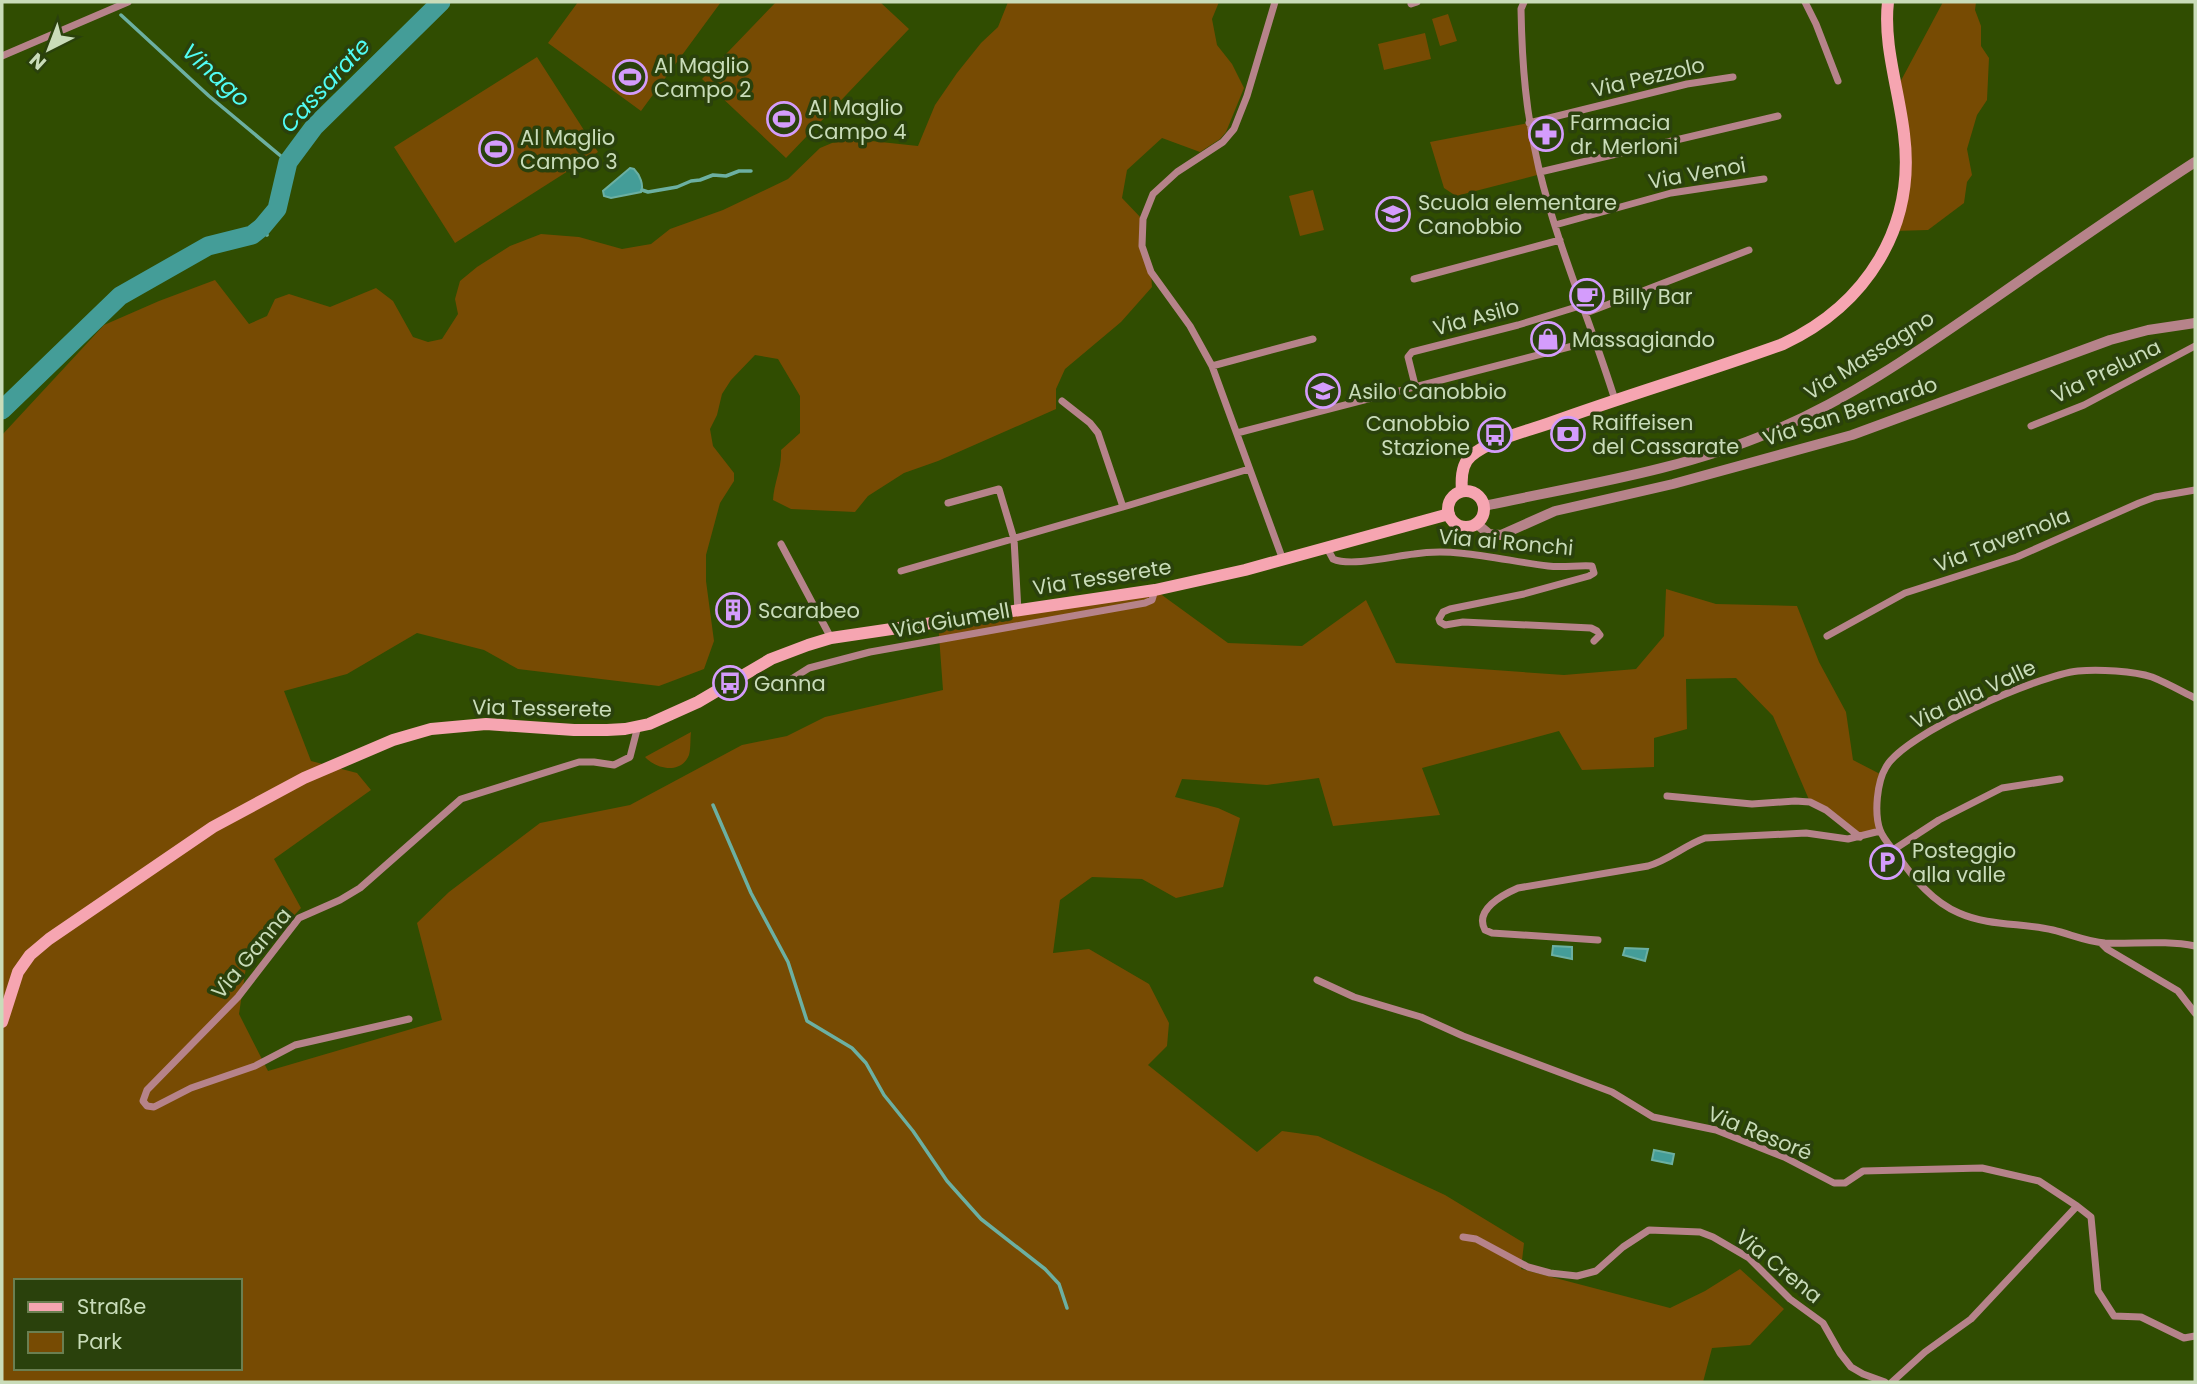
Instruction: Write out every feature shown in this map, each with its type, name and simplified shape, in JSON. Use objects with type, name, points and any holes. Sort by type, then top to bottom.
[{"type":"main road","points":[[1462,491],[1463,469],[1467,460],[1492,444],[1798,337],[1838,310],[1858,291],[1874,270],[1893,231],[1904,189],[1904,133],[1887,28],[1888,2]]},
{"type":"main road","points":[[1462,491],[1471,491],[1478,495],[1484,506],[1483,516],[1477,524],[1466,527],[1455,524],[1449,514],[1449,502],[1462,491]]},
{"type":"main road","name":"Via Tesserete","points":[[2,1022],[18,972],[30,955],[100,902],[213,827],[304,778],[393,740],[431,729],[486,724],[574,730],[625,729],[678,712],[780,655],[831,638],[1156,590],[1245,570],[1449,514]]},
{"type":"street","points":[[2,57],[128,2]]},
{"type":"street","points":[[1275,2],[1247,96],[1234,129],[1223,142],[1177,172],[1153,194],[1143,219],[1142,246],[1152,272],[1190,326],[1212,366],[1283,560]]},
{"type":"street","points":[[1514,2],[1522,6],[1523,80],[1540,172],[1555,225],[1615,400]]},
{"type":"street","points":[[1805,2],[1838,80]]},
{"type":"street","name":"Via Pezzolo","points":[[1530,123],[1687,84],[1733,76]]},
{"type":"street","points":[[1540,172],[1778,116]]},
{"type":"street","name":"Via Massagno","points":[[1484,506],[1646,473],[1690,461],[1759,438],[1805,417],[1887,371],[2195,162]]},
{"type":"street","name":"Via Venoi","points":[[1555,225],[1671,193],[1764,179]]},
{"type":"street","points":[[1414,279],[1560,240]]},
{"type":"street","points":[[1586,313],[1749,250]]},
{"type":"street","name":"Via Asilo","points":[[1415,386],[1408,357],[1412,352],[1518,325],[1583,304]]},
{"type":"street","name":"Via San Bernardo","points":[[1477,524],[1489,534],[1501,535],[1555,512],[1673,484],[1852,435],[2110,340],[2148,330],[2195,323]]},
{"type":"street","points":[[1212,366],[1313,340]]},
{"type":"street","points":[[1237,433],[1596,340]]},
{"type":"street","name":"Via Preluna","points":[[2031,426],[2084,405],[2195,346]]},
{"type":"street","points":[[1062,401],[1090,423],[1098,433],[1123,507]]},
{"type":"street","points":[[901,571],[1249,468]]},
{"type":"street","points":[[948,503],[999,488],[1014,539],[1018,611]]},
{"type":"street","name":"Via Tavernola","points":[[1827,636],[1905,593],[2017,556],[2155,497],[2195,490]]},
{"type":"street","points":[[781,544],[831,638]]},
{"type":"street","name":"Via ai Ronchi","points":[[1327,548],[1333,559],[1341,561],[1445,553],[1551,567],[1592,566],[1595,571],[1589,576],[1524,594],[1450,609],[1443,612],[1439,619],[1446,625],[1463,622],[1591,628],[1600,635],[1594,641]]},
{"type":"street","name":"Via Giumell","points":[[790,680],[809,668],[870,652],[1145,603],[1152,600],[1156,590]]},
{"type":"street","name":"Via alla Valle","points":[[1880,831],[1878,802],[1882,775],[1890,761],[1922,736],[1993,701],[2053,677],[2079,671],[2149,676],[2195,698]]},
{"type":"street","name":"Via Ganna","points":[[409,1019],[300,1043],[255,1066],[191,1088],[154,1107],[147,1106],[144,1101],[147,1090],[238,997],[299,918],[360,888],[461,799],[579,762],[619,764],[630,757],[638,726]]},
{"type":"street","points":[[1894,850],[1939,820],[2002,788],[2060,779]]},
{"type":"street","points":[[1667,796],[1752,804],[1810,802],[1826,810],[1860,837]]},
{"type":"street","points":[[1598,940],[1492,933],[1482,926],[1482,919],[1498,898],[1518,888],[1648,866],[1668,859],[1705,838],[1806,833],[1837,838],[1860,837],[1880,831],[1921,886],[1957,912],[1977,918],[2052,930],[2101,943],[2195,946]]},
{"type":"street","points":[[2101,943],[2178,991],[2195,1013]]},
{"type":"street","name":"Via Resoré","points":[[1317,980],[1354,997],[1421,1017],[1463,1036],[1612,1092],[1653,1117],[1707,1128],[1750,1144],[1795,1162],[1834,1183],[1845,1183],[1863,1171],[1982,1168],[2039,1181],[2077,1206]]},
{"type":"street","points":[[1892,1382],[1924,1353],[1971,1319],[2077,1206],[2091,1217],[2098,1292],[2114,1316],[2141,1317],[2184,1338],[2195,1336]]},
{"type":"street","name":"Via Crena","points":[[1463,1237],[1476,1239],[1528,1267],[1577,1276],[1596,1271],[1641,1233],[1649,1230],[1692,1231],[1713,1237],[1749,1258],[1790,1299],[1819,1319],[1851,1367],[1885,1382]]},
{"type":"green space","name":"Al Maglio Campo 2","points":[[578,2],[721,2],[641,111],[548,43]]},
{"type":"green space","name":"Al Maglio Campo 4","points":[[776,2],[880,2],[909,29],[786,158],[702,79]]},
{"type":"green space","points":[[1008,2],[1219,2],[1212,19],[1217,45],[1232,64],[1244,88],[1226,132],[1200,152],[1162,138],[1127,170],[1122,198],[1142,219],[1142,244],[1151,272],[1152,287],[1121,322],[1065,369],[1056,389],[1056,409],[938,461],[904,473],[868,496],[855,512],[791,509],[773,500],[781,450],[800,433],[800,396],[778,359],[755,355],[731,380],[722,394],[710,429],[713,446],[734,473],[734,481],[720,503],[706,555],[706,581],[714,641],[704,669],[659,686],[518,669],[484,650],[417,633],[347,674],[284,691],[311,761],[357,773],[371,790],[274,859],[301,908],[246,967],[239,1014],[268,1071],[442,1020],[417,923],[449,892],[540,823],[630,805],[742,745],[787,736],[825,717],[943,690],[938,622],[1155,590],[1228,643],[1302,646],[1366,600],[1396,663],[1564,675],[1636,669],[1664,636],[1666,589],[1716,604],[1797,606],[1819,662],[1846,712],[1853,760],[1882,775],[1878,802],[1880,831],[1860,837],[1810,802],[1773,716],[1736,678],[1686,679],[1687,729],[1654,738],[1654,767],[1582,770],[1559,731],[1422,768],[1440,815],[1333,826],[1319,778],[1267,785],[1182,779],[1175,797],[1218,808],[1240,818],[1223,887],[1176,898],[1142,879],[1092,877],[1060,900],[1053,953],[1089,949],[1149,984],[1169,1023],[1167,1046],[1148,1065],[1257,1152],[1282,1131],[1318,1136],[1445,1195],[1524,1243],[1521,1269],[1670,1308],[1705,1291],[1740,1269],[1784,1309],[1750,1345],[1712,1348],[1703,1382],[2,1382],[2,435],[104,325],[215,280],[249,324],[267,316],[275,299],[289,294],[330,307],[376,288],[393,301],[413,337],[428,342],[442,339],[458,314],[455,299],[460,281],[510,246],[541,234],[579,237],[622,249],[651,244],[670,229],[723,210],[788,179],[820,148],[832,143],[853,139],[918,146],[935,105],[981,43],[998,27]]},
{"type":"green space","points":[[1943,2],[1976,2],[1975,10],[1981,26],[1981,46],[1989,58],[1987,100],[1977,115],[1967,149],[1972,175],[1967,182],[1964,203],[1928,230],[1893,231],[1904,189],[1897,88]]},
{"type":"green space","points":[[1448,14],[1457,41],[1440,46],[1432,19]]},
{"type":"green space","points":[[1425,33],[1431,59],[1384,70],[1378,44]]},
{"type":"green space","name":"Al Maglio Campo 3","points":[[537,57],[598,152],[455,243],[394,147]]},
{"type":"green space","points":[[1529,123],[1541,174],[1456,196],[1444,188],[1430,142]]},
{"type":"green space","points":[[1313,190],[1324,230],[1300,236],[1289,196]]},
{"type":"green space","points":[[691,732],[689,755],[680,765],[674,768],[662,767],[645,757]]},
{"type":"water","points":[[630,168],[640,177],[641,192],[611,198],[604,196],[603,191]]},
{"type":"water","points":[[1553,946],[1572,947],[1572,959],[1552,955]]},
{"type":"water","points":[[1625,948],[1648,949],[1645,961],[1623,955]]},
{"type":"water","points":[[1654,1150],[1674,1154],[1672,1164],[1652,1160]]},
{"type":"waterway","name":"Cassarate","points":[[2,410],[120,296],[208,246],[252,235],[262,227],[277,209],[288,162],[314,127],[441,2]]},
{"type":"waterway","name":"Vinago","points":[[121,15],[209,96],[288,162]]},
{"type":"waterway","points":[[642,190],[648,192],[677,187],[713,175],[726,176],[739,171],[751,171]]},
{"type":"waterway","points":[[262,227],[267,235]]},
{"type":"waterway","points":[[713,805],[751,893],[788,962],[807,1021],[852,1048],[866,1063],[884,1095],[913,1131],[947,1181],[981,1219],[1045,1269],[1059,1284],[1067,1308]]},
{"type":"place","name":"Al Maglio Campo 2","points":[[630,77]]},
{"type":"place","name":"Al Maglio Campo 4","points":[[784,119]]},
{"type":"place","name":"Farmacia dr. Merloni","points":[[1546,134]]},
{"type":"place","name":"Al Maglio Campo 3","points":[[496,149]]},
{"type":"place","name":"Scuola elementare Canobbio","points":[[1393,214]]},
{"type":"place","name":"Billy Bar","points":[[1587,296]]},
{"type":"place","name":"Massagiando","points":[[1548,339]]},
{"type":"place","name":"Asilo Canobbio","points":[[1323,391]]},
{"type":"place","name":"Raiffeisen del Cassarate","points":[[1568,434]]},
{"type":"place","name":"Canobbio Stazione","points":[[1495,435]]},
{"type":"place","name":"Scarabeo","points":[[733,610]]},
{"type":"place","name":"Ganna","points":[[730,683]]},
{"type":"place","name":"Posteggio alla valle","points":[[1887,862]]}]
